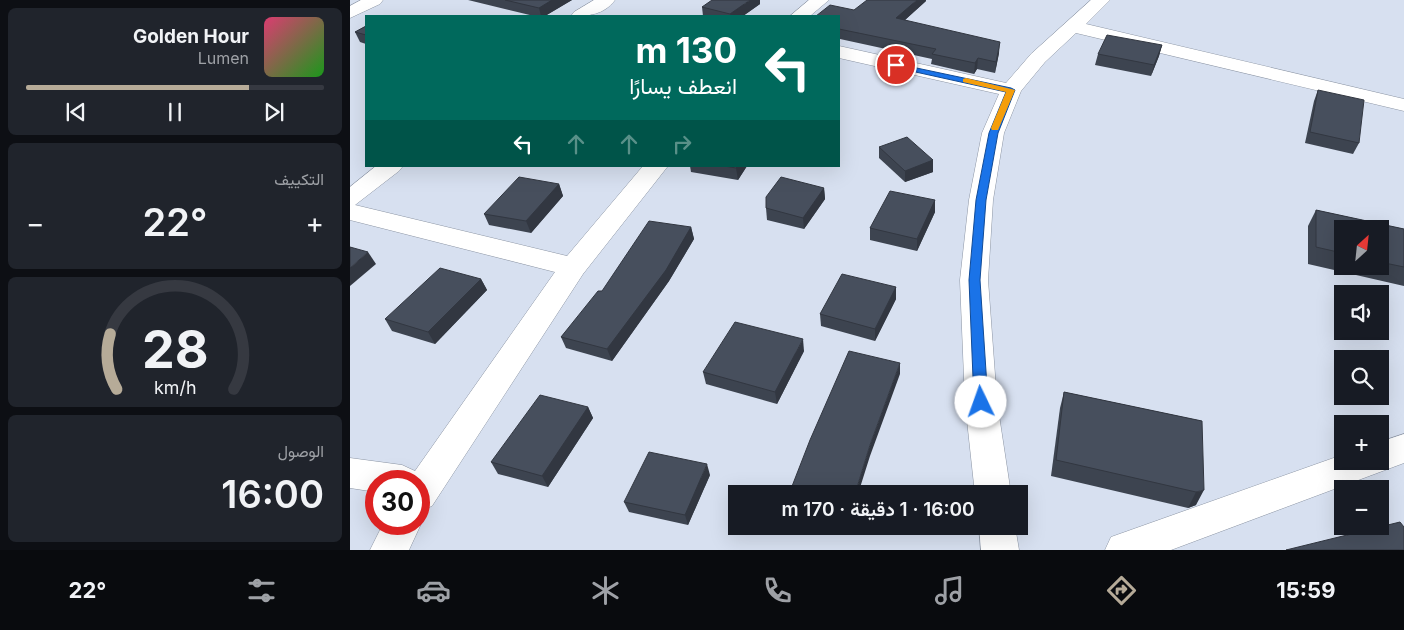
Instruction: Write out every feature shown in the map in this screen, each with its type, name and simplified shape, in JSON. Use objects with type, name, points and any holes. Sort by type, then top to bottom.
[{"type":"street","points":[[350,13],[374,0]]},
{"type":"street","points":[[582,15],[606,0]]},
{"type":"street","points":[[800,15],[820,0]]},
{"type":"street","points":[[992,485],[981,402],[974,280],[981,200],[993,133],[1011,90],[1038,58],[1100,0]]},
{"type":"street","points":[[1071,26],[1404,105]]},
{"type":"street","points":[[840,52],[1011,90]]},
{"type":"street","points":[[350,199],[390,167]]},
{"type":"street","points":[[427,470],[573,267],[655,167]]},
{"type":"street","points":[[350,212],[573,267]]},
{"type":"street","points":[[1389,454],[1404,448]]},
{"type":"street","points":[[1124,550],[1343,470]]},
{"type":"street","points":[[350,473],[365,476]]},
{"type":"street","points":[[388,550],[397,535]]},
{"type":"street","points":[[998,535],[1000,550]]},
{"type":"building","points":[[505,0],[552,0],[539,8]]},
{"type":"building","points":[[712,0],[750,0],[730,14],[702,7]]},
{"type":"building","points":[[867,0],[917,0],[896,18],[1000,42],[996,62],[978,58],[975,63],[932,54],[936,49],[840,29],[840,15],[817,15],[830,5],[854,10]]},
{"type":"building","points":[[365,27],[365,35],[355,32]]},
{"type":"building","points":[[1107,35],[1162,45],[1154,65],[1098,54]]},
{"type":"building","points":[[1318,90],[1364,100],[1359,143],[1310,132]]},
{"type":"building","points":[[907,137],[933,160],[905,171],[879,147]]},
{"type":"building","points":[[519,177],[559,184],[526,221],[484,214]]},
{"type":"building","points":[[781,177],[824,188],[803,218],[766,208],[766,197]]},
{"type":"building","points":[[890,191],[935,200],[917,239],[870,228]]},
{"type":"building","points":[[1316,210],[1362,220],[1334,220],[1334,251],[1316,247]]},
{"type":"building","points":[[649,221],[691,227],[666,270],[607,349],[561,337],[598,291],[602,291]]},
{"type":"building","points":[[1389,226],[1404,229],[1404,267],[1389,264]]},
{"type":"building","points":[[350,247],[368,252],[350,268]]},
{"type":"building","points":[[440,268],[481,279],[428,332],[385,319]]},
{"type":"building","points":[[842,274],[896,287],[875,329],[820,314]]},
{"type":"building","points":[[735,322],[803,339],[775,392],[703,372]]},
{"type":"building","points":[[849,351],[900,363],[870,445],[858,485],[792,485]]},
{"type":"building","points":[[1064,392],[1202,421],[1204,490],[1196,492],[1056,460]]},
{"type":"building","points":[[540,395],[588,407],[542,476],[491,462]]},
{"type":"building","points":[[649,452],[707,464],[685,515],[624,502]]},
{"type":"building","points":[[1400,522],[1404,527],[1404,550],[1286,550],[1347,535],[1389,535],[1389,525]]},
{"type":"slow traffic","points":[[966,80],[1011,90],[995,128]]},
{"type":"route","points":[[896,65],[1011,90],[993,133],[981,200],[974,280],[981,402]]}]
